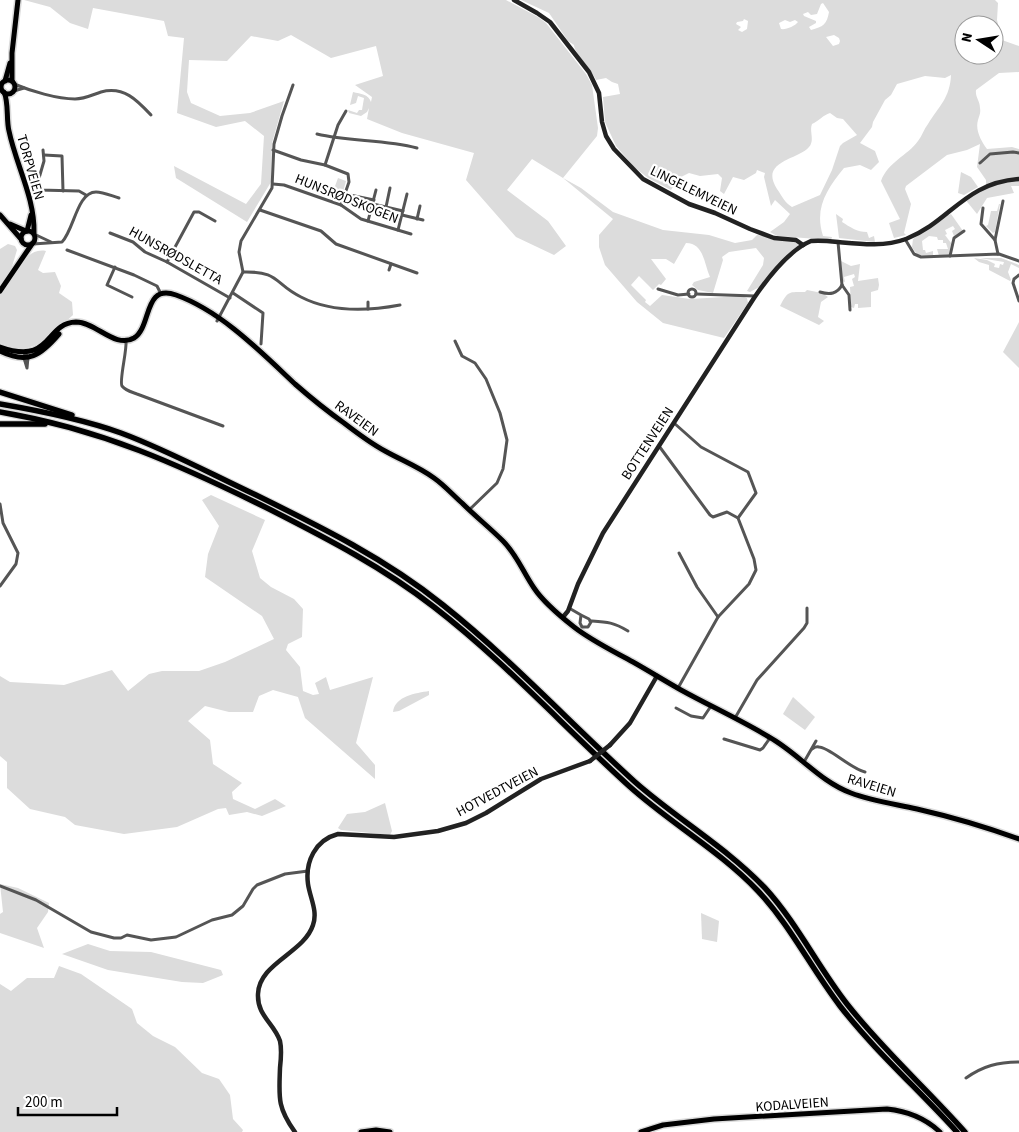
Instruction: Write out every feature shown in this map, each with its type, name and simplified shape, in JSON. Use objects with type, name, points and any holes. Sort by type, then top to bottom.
[{"type":"highway","points":[[0,392],[112,427],[118,432]]},
{"type":"highway","points":[[0,404],[68,417],[118,432],[190,463],[340,538],[405,577],[461,619],[634,780],[666,808],[736,861],[763,886],[790,919],[853,1011],[966,1132]]},
{"type":"highway","points":[[0,412],[82,430],[165,460],[295,522],[376,566],[436,608],[490,654],[643,798],[732,867],[754,887],[785,924],[827,989],[848,1016],[957,1132]]},
{"type":"highway","points":[[0,424],[34,423],[82,430]]},
{"type":"main road","name":"TORPVEIEN","points":[[8,130],[8,102],[13,82],[12,53],[18,0]]},
{"type":"main road","name":"LINGELEMVEIEN","points":[[514,0],[542,15],[550,22],[589,72],[599,93],[602,122],[608,140],[643,179],[683,201],[716,213],[750,230],[774,238],[796,240],[803,245],[813,241],[874,244],[907,238],[928,226],[964,198],[980,189],[999,182],[1019,179]]},
{"type":"main road","name":"TORPVEIEN","points":[[12,53],[2,86],[6,96],[8,130],[34,220],[34,233]]},
{"type":"main road","points":[[2,86],[13,82]]},
{"type":"main road","points":[[2,86],[12,92]]},
{"type":"main road","name":"TORPVEIEN","points":[[26,231],[31,220],[31,210]]},
{"type":"main road","points":[[0,215],[13,226],[34,233],[35,237],[0,292]]},
{"type":"main road","points":[[0,215],[22,242],[26,245],[32,244]]},
{"type":"main road","points":[[15,270],[22,257],[22,234],[26,231]]},
{"type":"main road","name":"BOTTENVEIEN","points":[[563,617],[569,608],[598,542],[658,446],[755,296],[772,274],[803,245]]},
{"type":"main road","points":[[0,349],[14,357],[26,356],[45,349],[67,327],[81,323],[92,326],[116,339],[126,340],[133,338],[143,326],[150,305],[161,294]]},
{"type":"main road","name":"RAVEIEN","points":[[161,294],[173,294],[186,300],[239,334],[263,353],[302,390],[343,423],[373,444],[432,476],[511,549],[537,592],[563,617],[591,639],[770,737],[825,779],[851,793],[950,818],[1019,839]]},
{"type":"main road","name":"HOTVEDTVEIEN","points":[[294,1132],[284,1117],[280,1103],[281,1053],[279,1040],[262,1013],[258,994],[260,985],[267,973],[304,940],[313,926],[315,913],[309,887],[308,870],[315,849],[329,837],[343,834],[406,836],[450,828],[486,813],[541,779],[590,761],[610,745],[633,718],[657,676]]},
{"type":"main road","name":"KODALVEIEN","points":[[641,1132],[663,1126],[714,1119],[887,1109],[914,1115],[928,1122],[940,1132]]},
{"type":"main road","points":[[361,1132],[376,1130],[390,1132]]},
{"type":"street","points":[[13,82],[24,88],[77,99],[104,91],[118,91],[132,96],[151,115]]},
{"type":"street","points":[[217,320],[243,272],[240,245],[243,236],[270,193],[273,184],[273,150],[293,85]]},
{"type":"street","points":[[12,92],[24,88]]},
{"type":"street","points":[[325,165],[338,125],[346,111]]},
{"type":"street","points":[[317,134],[334,138],[384,142],[417,148]]},
{"type":"street","points":[[44,150],[37,188],[45,191],[79,191],[86,195],[97,192],[119,198]]},
{"type":"street","points":[[273,150],[301,160],[325,165],[348,174],[350,179],[341,205]]},
{"type":"street","points":[[980,162],[990,154],[1019,153]]},
{"type":"street","points":[[44,155],[62,156],[63,191]]},
{"type":"street","name":"HUNSRØDSKOGEN","points":[[273,184],[284,185],[341,205],[357,217],[412,234]]},
{"type":"street","points":[[386,207],[390,188]]},
{"type":"street","points":[[368,221],[376,190]]},
{"type":"street","points":[[345,194],[423,220]]},
{"type":"street","points":[[398,230],[407,194]]},
{"type":"street","points":[[32,244],[37,242],[58,243],[65,239],[86,195]]},
{"type":"street","points":[[998,254],[996,240],[1003,201]]},
{"type":"street","points":[[417,218],[420,206]]},
{"type":"street","points":[[983,208],[981,224],[996,240]]},
{"type":"street","points":[[260,210],[321,231],[336,244],[417,273]]},
{"type":"street","points":[[167,262],[194,212],[199,212],[215,221]]},
{"type":"street","points":[[950,256],[954,238],[964,231]]},
{"type":"street","points":[[34,233],[54,243]]},
{"type":"street","name":"HUNSRØDSLETTA","points":[[110,233],[133,242],[145,252],[167,262],[230,298]]},
{"type":"street","points":[[907,238],[914,254],[921,257],[998,254],[1019,260]]},
{"type":"street","points":[[838,242],[842,285],[849,295],[850,310]]},
{"type":"street","name":"RAVEIEN","points":[[67,250],[115,267],[157,286],[161,294]]},
{"type":"street","points":[[389,270],[391,264]]},
{"type":"street","points":[[115,267],[107,286],[132,297]]},
{"type":"street","points":[[243,272],[260,272],[272,275],[295,294],[310,301],[333,307],[368,309],[400,305]]},
{"type":"street","points":[[1019,275],[1014,279],[1013,283],[1019,301]]},
{"type":"street","points":[[820,292],[832,294],[842,285]]},
{"type":"street","points":[[658,289],[678,295],[688,294],[693,297],[696,294],[755,296]]},
{"type":"street","points":[[688,294],[693,289],[696,291],[696,294]]},
{"type":"street","points":[[233,293],[263,313],[261,344]]},
{"type":"street","points":[[368,302],[368,309]]},
{"type":"street","points":[[126,340],[126,355],[121,380],[125,388],[223,426]]},
{"type":"street","points":[[455,341],[462,356],[475,363],[486,379],[500,413],[506,440],[503,469],[497,482],[469,510]]},
{"type":"street","points":[[674,422],[701,447],[748,472],[756,492],[738,518]]},
{"type":"street","points":[[658,446],[710,515],[716,517],[727,512],[738,518],[754,559],[756,570],[749,584],[718,616],[678,688]]},
{"type":"street","points":[[0,504],[2,522],[16,548],[18,559],[0,586]]},
{"type":"street","points":[[679,554],[697,587],[718,616]]},
{"type":"street","points":[[569,608],[590,621],[610,622],[628,631]]},
{"type":"street","points":[[734,718],[758,680],[804,628],[807,622],[807,608]]},
{"type":"street","points":[[581,615],[580,624],[582,627],[588,627],[590,621]]},
{"type":"street","points":[[676,708],[691,716],[703,718],[711,706]]},
{"type":"street","points":[[724,739],[760,750],[764,748],[770,737]]},
{"type":"street","points":[[804,762],[816,741]]},
{"type":"street","points":[[812,749],[822,747],[853,767],[865,772]]},
{"type":"street","points":[[0,886],[36,900],[91,932],[114,938],[121,938],[127,935],[151,940],[176,938],[186,931],[212,920],[232,915],[243,906],[253,889],[257,886],[285,874],[308,870]]},
{"type":"street","points":[[966,1078],[986,1066],[1019,1062]]},
{"type":"shaded area","points":[[24,0],[506,0],[546,23],[586,74],[592,85],[598,128],[597,136],[563,178],[532,159],[507,190],[548,221],[566,246],[554,255],[516,237],[466,180],[474,153],[402,133],[367,119],[369,108],[361,116],[349,113],[348,110],[357,113],[359,110],[362,110],[364,98],[358,96],[356,103],[350,105],[353,92],[366,96],[371,102],[372,97],[355,85],[383,76],[376,46],[331,58],[291,35],[278,41],[251,36],[227,61],[189,60],[187,92],[191,103],[220,116],[250,113],[284,101],[272,143],[271,182],[247,222],[176,178],[174,166],[246,204],[261,184],[264,136],[245,121],[216,127],[177,113],[184,38],[168,36],[164,21],[93,8],[88,29],[70,23],[50,7]]},
{"type":"shaded area","points":[[521,0],[995,0],[998,3],[997,15],[954,15],[954,65],[1004,65],[1004,41],[1019,46],[1019,72],[999,73],[976,90],[976,95],[980,110],[977,128],[987,149],[1012,147],[1019,149],[1019,186],[1011,186],[1014,193],[987,198],[977,214],[964,198],[986,186],[986,180],[977,167],[980,144],[967,150],[947,155],[906,186],[905,189],[911,204],[904,233],[906,235],[894,238],[889,223],[900,219],[881,181],[888,169],[914,146],[949,90],[951,75],[945,78],[925,76],[897,84],[891,95],[885,100],[872,127],[860,143],[875,151],[879,162],[871,170],[860,165],[844,168],[832,184],[824,199],[820,217],[823,236],[832,237],[831,240],[777,236],[770,232],[784,222],[790,214],[775,200],[771,206],[764,177],[765,173],[757,170],[756,173],[744,180],[733,177],[724,194],[720,191],[722,178],[718,174],[700,176],[689,173],[681,177],[684,184],[682,186],[673,187],[671,190],[648,178],[634,167],[616,146],[605,122],[603,97],[620,94],[618,84],[606,78],[596,80],[574,45],[568,41],[549,13]],"holes":[[[823,3],[829,12],[826,22],[819,28],[811,30],[809,27],[816,23],[816,21],[803,14],[808,12],[811,15],[817,14]],[[744,19],[748,21],[747,29],[742,32],[738,30],[741,27],[736,24]],[[785,20],[790,22],[795,20],[798,22],[785,29],[781,29],[779,23]],[[834,35],[839,38],[839,44],[833,46],[826,37]],[[830,113],[837,118],[843,119],[857,135],[840,146],[832,170],[820,195],[792,207],[785,201],[777,189],[773,180],[773,172],[782,162],[809,147],[812,141],[812,124]]]},
{"type":"shaded area","points":[[961,172],[971,177],[978,187],[964,195],[958,193]]},
{"type":"shaded area","points":[[338,178],[346,181],[343,192],[334,189]]},
{"type":"shaded area","points":[[563,178],[581,188],[613,212],[663,230],[709,235],[735,243],[752,240],[757,235],[793,239],[803,245],[763,285],[750,292],[747,291],[763,265],[764,258],[756,248],[729,252],[722,257],[723,260],[713,293],[698,290],[692,285],[694,282],[710,277],[703,255],[696,246],[686,243],[674,264],[666,259],[651,259],[666,279],[653,290],[639,276],[631,285],[650,306],[662,295],[690,299],[741,296],[747,298],[748,303],[724,338],[663,323],[637,302],[605,265],[599,247],[599,235],[613,219]]},
{"type":"shaded area","points":[[999,204],[995,232],[993,233],[986,226],[988,225],[991,211],[997,211]]},
{"type":"shaded area","points":[[947,213],[951,214],[963,231],[954,236],[952,231],[955,229],[953,226],[945,230],[947,234],[945,235],[951,243],[949,255],[939,256],[937,249],[948,249],[946,243],[943,243],[943,240],[938,240],[937,237],[929,236],[922,241],[923,250],[926,253],[933,251],[933,255],[923,256],[916,253],[912,247],[913,239]]},
{"type":"shaded area","points":[[836,214],[848,226],[867,232],[869,238],[874,236],[875,242],[839,238]]},
{"type":"shaded area","points":[[8,244],[15,246],[17,250],[11,270],[16,273],[24,260],[31,254],[46,251],[38,270],[43,273],[55,272],[61,286],[59,293],[72,302],[73,315],[46,339],[27,348],[17,348],[0,343],[0,249]]},
{"type":"shaded area","points":[[974,258],[987,260],[995,264],[994,267],[999,268],[1000,264],[1003,265],[1004,262],[980,258],[1001,258],[1019,265],[1019,268],[1011,264],[1008,272],[1010,281],[989,270],[989,265],[979,262]]},
{"type":"shaded area","points":[[841,261],[851,266],[860,264],[858,281],[878,278],[878,290],[871,292],[871,307],[858,308],[858,304],[855,304],[854,308],[851,307],[850,287],[854,286],[852,279],[855,277],[854,274],[844,277],[845,282],[842,281]]},
{"type":"shaded area","points":[[807,290],[822,293],[828,297],[821,302],[818,317],[824,321],[819,325],[780,306],[789,293],[805,292]]},
{"type":"shaded area","points":[[1019,322],[1019,368],[1003,352]]},
{"type":"shaded area","points":[[211,495],[265,520],[252,551],[260,578],[271,587],[294,599],[303,609],[302,637],[288,644],[286,650],[300,667],[303,691],[313,695],[319,694],[315,683],[326,677],[330,690],[373,677],[356,743],[375,765],[375,779],[305,718],[298,697],[273,690],[259,696],[253,712],[229,712],[205,706],[188,721],[210,740],[213,764],[242,783],[232,792],[233,799],[255,809],[275,799],[286,806],[262,816],[247,812],[229,815],[226,808],[218,809],[177,827],[124,834],[75,825],[65,817],[30,809],[7,788],[7,762],[0,756],[0,676],[10,682],[64,685],[112,670],[128,691],[149,674],[162,671],[199,671],[225,662],[274,639],[262,616],[205,577],[208,554],[219,526],[202,500]]},
{"type":"shaded area","points":[[429,691],[429,695],[399,711],[393,712],[398,702],[407,696]]},
{"type":"shaded area","points":[[793,697],[815,717],[805,730],[783,714]]},
{"type":"shaded area","points":[[385,803],[392,831],[390,835],[341,830],[338,828],[347,814],[365,812]]},
{"type":"shaded area","points":[[0,884],[18,888],[49,903],[48,912],[37,928],[44,948],[0,933],[0,914],[3,912]]},
{"type":"shaded area","points":[[701,913],[719,921],[717,942],[702,939]]},
{"type":"shaded area","points":[[88,944],[110,951],[151,952],[221,970],[223,975],[203,983],[182,982],[108,970],[62,954]]},
{"type":"shaded area","points":[[59,966],[81,974],[132,1009],[137,1023],[153,1036],[175,1047],[202,1073],[219,1079],[230,1095],[233,1119],[243,1130],[242,1132],[0,1132],[0,984],[11,991],[27,978],[54,978]]}]
